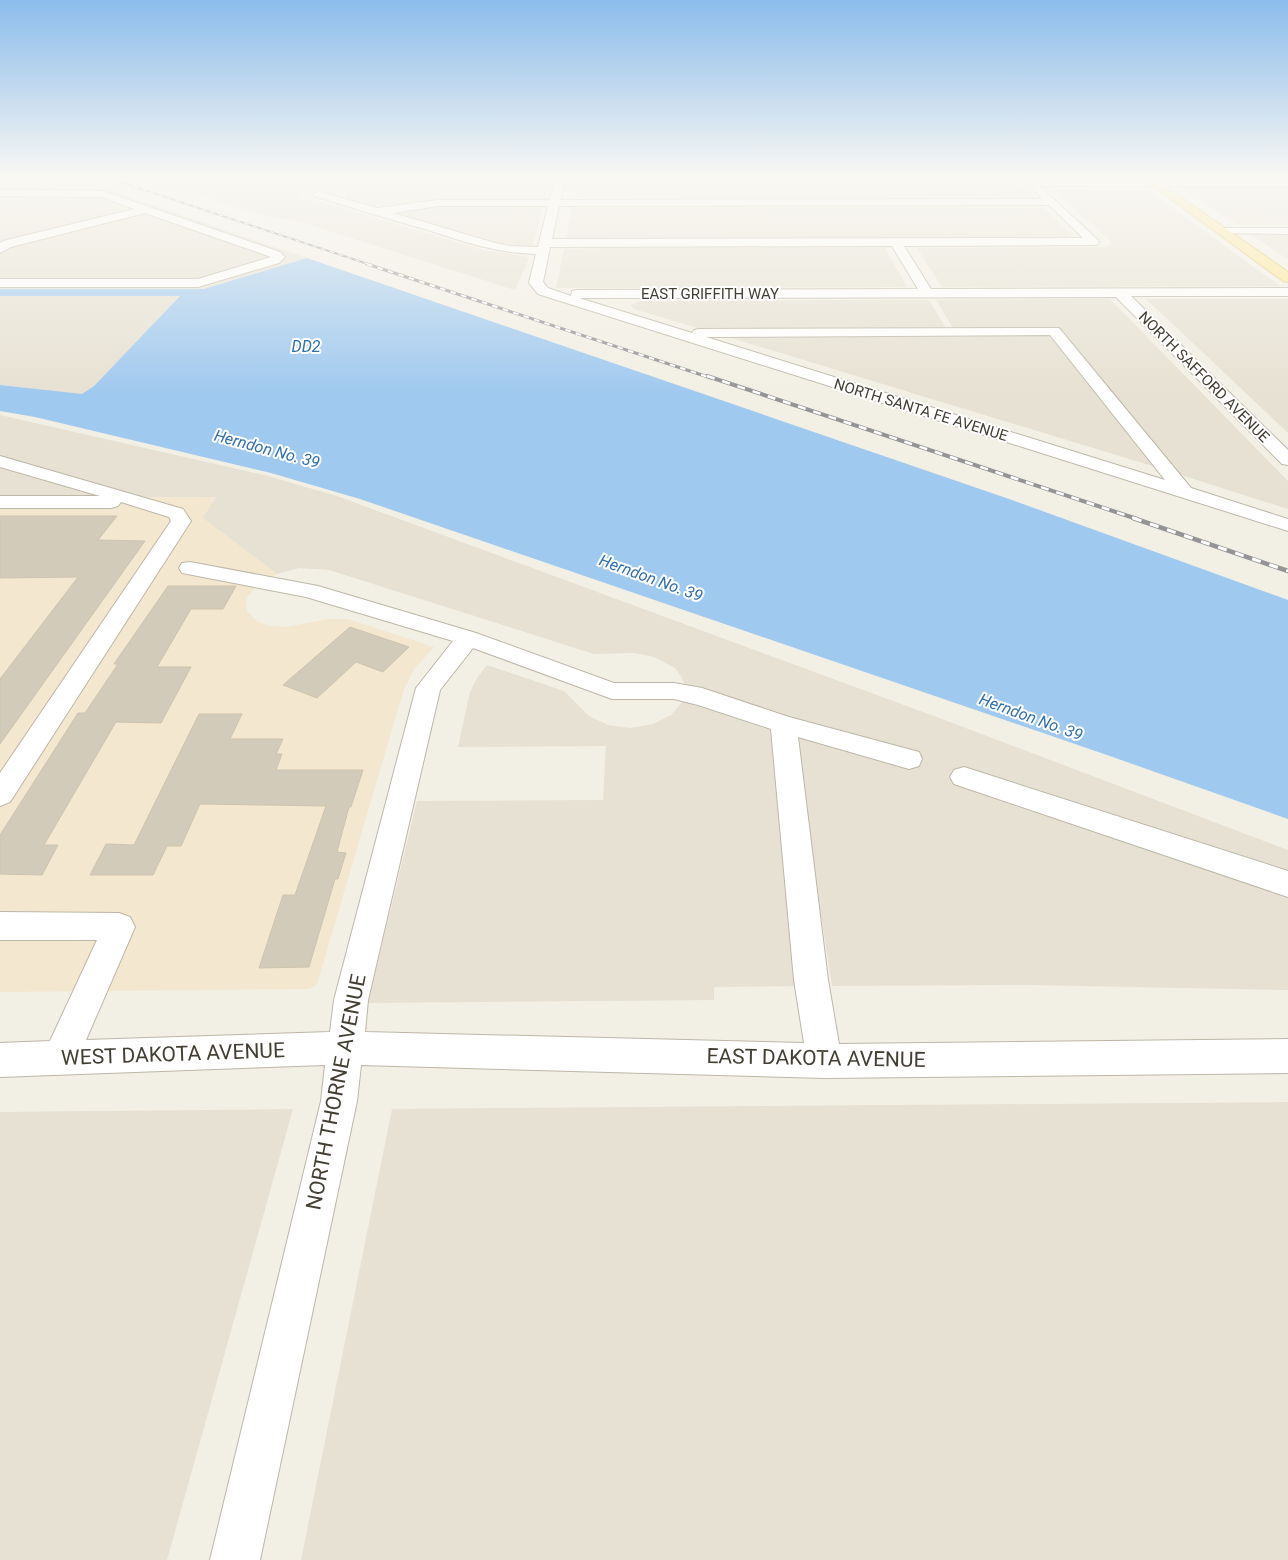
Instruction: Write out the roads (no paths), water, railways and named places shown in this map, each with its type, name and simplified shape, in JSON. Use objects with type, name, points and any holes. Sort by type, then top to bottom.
[{"type":"main road","points":[[1247,248],[1288,278]]},
{"type":"street","points":[[0,283],[198,283],[224,277],[279,257],[276,254],[258,248]]},
{"type":"street","points":[[545,248],[536,283],[538,288],[553,296]]},
{"type":"street","points":[[899,248],[926,293]]},
{"type":"street","name":"EAST GRIFFITH WAY","points":[[553,296],[1288,292]]},
{"type":"street","name":"NORTH SAFFORD AVENUE","points":[[1120,293],[1288,460]]},
{"type":"street","name":"NORTH SANTA FE AVENUE","points":[[553,296],[1288,525]]},
{"type":"street","points":[[674,333],[1054,331],[1185,493]]},
{"type":"street","points":[[0,461],[176,513],[181,521],[0,795]]},
{"type":"street","points":[[0,502],[142,502]]},
{"type":"street","points":[[190,568],[310,591],[468,638],[612,691],[674,691],[702,697],[783,724],[909,760]]},
{"type":"street","name":"NORTH THORNE AVENUE","points":[[235,1560],[339,1101],[351,1000],[428,688],[468,638]]},
{"type":"street","points":[[783,724],[811,980],[824,1061]]},
{"type":"street","points":[[964,777],[1288,884]]},
{"type":"street","points":[[0,926],[119,927],[60,1059]]},
{"type":"street","name":"WEST DAKOTA AVENUE","points":[[0,1060],[345,1048]]},
{"type":"street","name":"EAST DAKOTA AVENUE","points":[[345,1048],[824,1061],[1288,1056]]},
{"type":"water","name":"DD2","points":[[307,258],[1012,500],[1288,600],[1288,819],[360,499],[271,473],[35,417],[0,411],[0,385],[82,394],[94,386],[180,296],[0,296],[0,289],[204,289]]},
{"type":"railway","points":[[319,248],[371,265]]},
{"type":"railway","points":[[367,264],[711,378]]},
{"type":"railway","points":[[707,376],[1137,519]]},
{"type":"railway","points":[[1133,518],[1288,571]]},
{"type":"water label","name":"Herndon No. 39","points":[[267,449]]},
{"type":"water label","name":"Herndon No. 39","points":[[651,578]]},
{"type":"water label","name":"Herndon No. 39","points":[[1031,717]]}]
